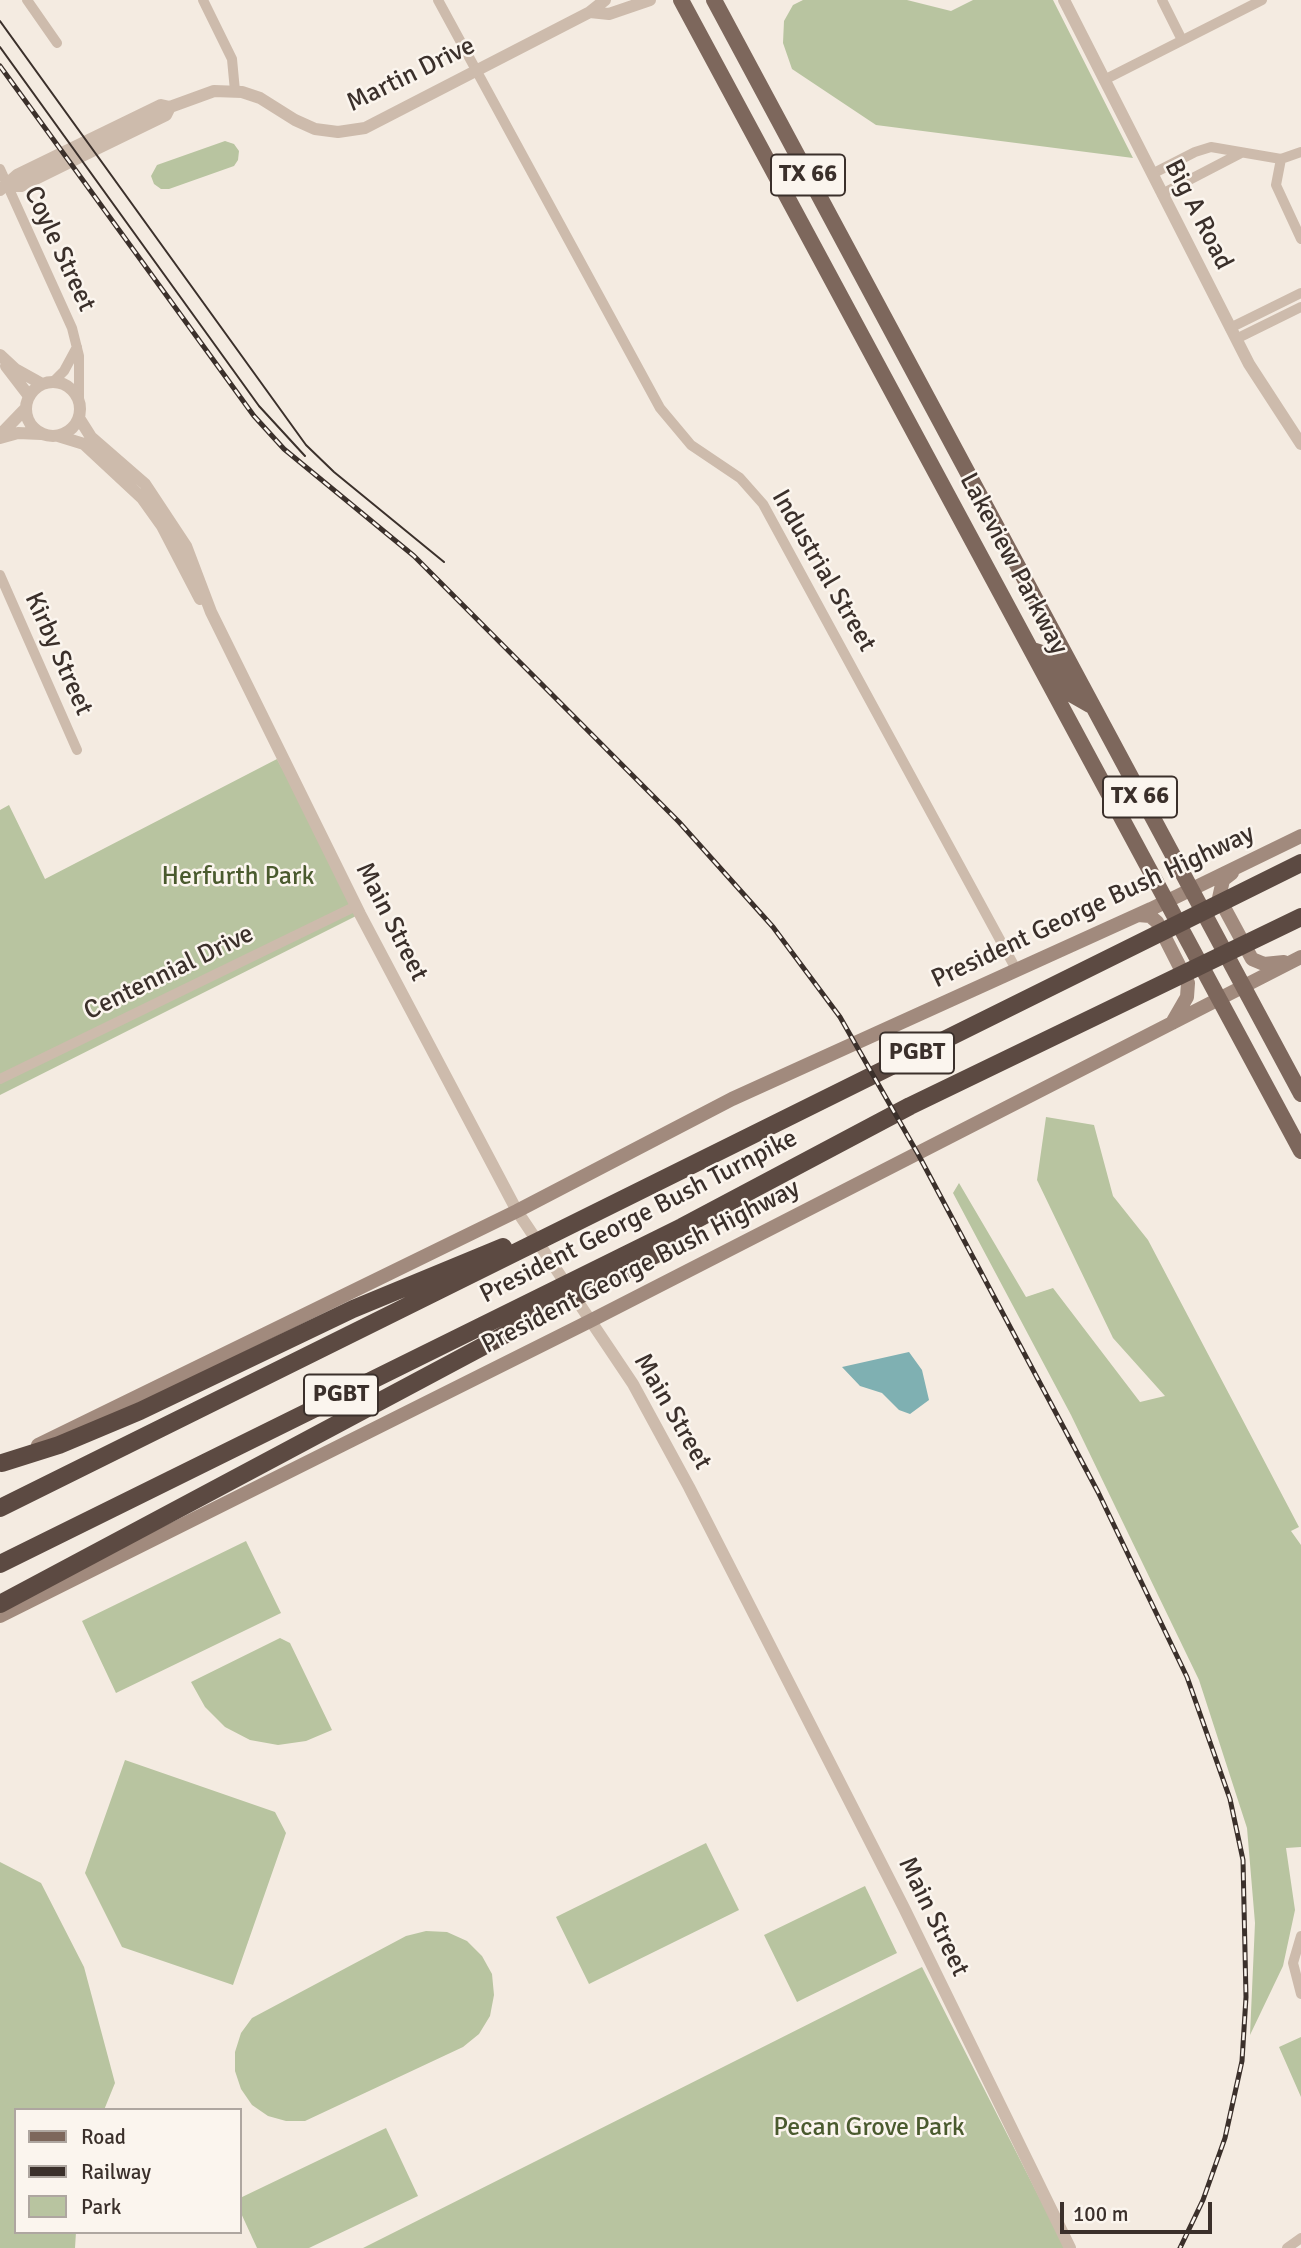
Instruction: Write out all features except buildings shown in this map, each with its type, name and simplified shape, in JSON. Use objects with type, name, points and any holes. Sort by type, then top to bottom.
[{"type":"highway","name":"President George Bush Turnpike","points":[[0,1508],[1301,863]]},
{"type":"highway","name":"President George Bush Turnpike","points":[[0,1564],[682,1227],[910,1106],[1301,917]]},
{"type":"highway","points":[[0,1604],[656,1254],[682,1227]]},
{"type":"highway","points":[[1,1464],[59,1445],[140,1411],[352,1308],[503,1246],[534,1243]]},
{"type":"main road","name":"Lakeview Parkway","points":[[681,0],[1301,1151]]},
{"type":"main road","name":"Lakeview Parkway","points":[[714,0],[1301,1094]]},
{"type":"main road","points":[[833,281],[858,267]]},
{"type":"main road","points":[[963,523],[987,511]]},
{"type":"main road","points":[[1032,650],[1048,655],[1069,693],[1090,705]]},
{"type":"main road","name":"President George Bush Highway","points":[[1,1464],[521,1217],[732,1099],[1138,915],[1171,906],[1247,862],[1301,836]]},
{"type":"main road","points":[[1247,862],[1223,880],[1219,898],[1252,959],[1264,964],[1297,959]]},
{"type":"main road","points":[[1138,915],[1150,916],[1157,922],[1188,983],[1187,997],[1172,1023]]},
{"type":"main road","name":"President George Bush Highway","points":[[0,1616],[590,1321],[1297,959]]},
{"type":"street","points":[[27,0],[57,43]]},
{"type":"street","points":[[203,0],[232,60],[235,91]]},
{"type":"street","name":"Industrial Street","points":[[438,0],[667,419],[691,445],[740,478],[763,504],[1017,971]]},
{"type":"street","name":"Martin Drive","points":[[4,188],[17,175],[161,105],[170,107],[201,93],[235,91],[265,100],[295,121],[315,129],[352,131],[378,122],[475,69],[590,12],[605,0]]},
{"type":"street","name":"Martin Drive","points":[[590,12],[609,14],[650,0]]},
{"type":"street","name":"Big A Road","points":[[1064,0],[1249,364],[1301,444]]},
{"type":"street","points":[[1162,0],[1182,40]]},
{"type":"street","points":[[1104,80],[1262,0]]},
{"type":"street","points":[[1152,174],[1195,152],[1211,147],[1281,159],[1301,152]]},
{"type":"street","points":[[1162,194],[1241,153]]},
{"type":"street","points":[[1281,159],[1276,185],[1301,239]]},
{"type":"street","name":"Coyle Street","points":[[0,169],[4,188],[69,319],[77,347],[79,401]]},
{"type":"street","points":[[1233,333],[1301,293]]},
{"type":"street","points":[[1233,333],[1301,307]]},
{"type":"street","name":"Coyle Street","points":[[48,383],[64,371],[77,347]]},
{"type":"street","points":[[0,356],[15,369],[48,383],[70,387],[79,401],[79,418],[67,434],[58,436]]},
{"type":"street","points":[[0,356],[28,402],[29,423],[41,434]]},
{"type":"street","points":[[0,437],[28,402],[48,383]]},
{"type":"street","name":"Main Street","points":[[79,418],[92,437],[130,469],[160,504],[189,554],[211,612],[356,906],[521,1217],[632,1384],[689,1487],[898,1897],[1070,2248]]},
{"type":"street","name":"Main Street","points":[[0,437],[18,433],[41,434],[84,444],[136,492],[162,526],[200,598],[211,612]]},
{"type":"street","name":"Kirby Street","points":[[0,575],[77,750]]},
{"type":"street","name":"Centennial Drive","points":[[0,1079],[356,906]]},
{"type":"street","points":[[1301,1936],[1293,1962],[1301,1994]]},
{"type":"street","points":[[1287,2248],[1301,2238]]},
{"type":"green space","points":[[803,0],[907,0],[951,11],[973,0],[1053,0],[1133,158],[876,125],[792,69],[783,43],[784,21],[793,5]]},
{"type":"green space","points":[[225,141],[234,144],[239,151],[234,166],[169,189],[161,189],[154,184],[151,176],[157,165]]},
{"type":"green space","name":"Herfurth Park","points":[[277,759],[360,914],[0,1095],[0,810],[9,805],[45,879]]},
{"type":"green space","points":[[1046,1117],[1094,1125],[1113,1196],[1148,1240],[1299,1527],[1291,1531],[1301,1545],[1301,1847],[1286,1848],[1295,1910],[1283,1966],[1250,2035],[1255,1923],[1247,1828],[1199,1680],[1071,1415],[953,1193],[959,1183],[1026,1297],[1053,1288],[1140,1402],[1165,1396],[1113,1338],[1037,1180]]},
{"type":"green space","points":[[246,1541],[281,1613],[116,1693],[82,1621]]},
{"type":"green space","points":[[280,1638],[290,1643],[332,1730],[306,1741],[278,1745],[250,1740],[225,1727],[205,1707],[191,1682]]},
{"type":"green space","points":[[125,1760],[275,1812],[286,1833],[233,1985],[122,1947],[85,1873]]},
{"type":"green space","points":[[706,1843],[739,1910],[589,1984],[556,1917]]},
{"type":"green space","points":[[0,1862],[41,1883],[84,1967],[115,2083],[105,2108],[14,2108],[14,2234],[76,2234],[75,2248],[0,2248]]},
{"type":"green space","points":[[865,1886],[897,1953],[797,2002],[764,1935]]},
{"type":"green space","points":[[426,1931],[447,1932],[467,1941],[482,1956],[492,1974],[494,1995],[490,2016],[479,2034],[463,2047],[305,2121],[286,2121],[268,2116],[252,2105],[241,2089],[235,2071],[235,2052],[241,2033],[252,2018],[406,1936]]},
{"type":"green space","name":"Pecan Grove Park","points":[[922,1967],[1065,2248],[363,2248]]},
{"type":"green space","points":[[1301,2037],[1301,2097],[1279,2047]]},
{"type":"green space","points":[[386,2128],[418,2196],[309,2248],[257,2248],[242,2215],[242,2197]]},
{"type":"water","points":[[909,1352],[922,1370],[929,1400],[910,1414],[899,1410],[882,1393],[860,1386],[842,1367]]},
{"type":"tram line","points":[[0,21],[306,445],[334,472],[444,562]]},
{"type":"tram line","points":[[0,47],[259,406],[305,456]]},
{"type":"railway","points":[[0,66],[254,416],[284,449],[414,556],[679,822],[773,927],[840,1017],[918,1154],[1098,1492],[1187,1677],[1230,1799],[1243,1860],[1246,1997],[1242,2061],[1225,2138],[1203,2200],[1180,2248]]}]
